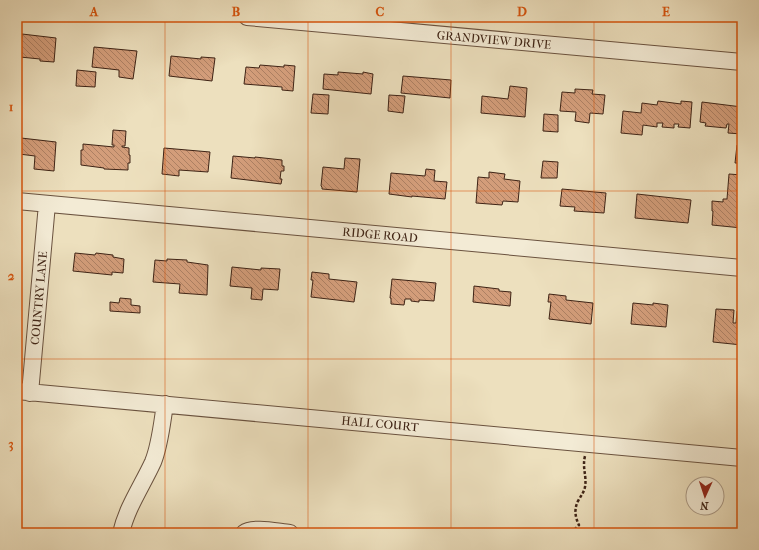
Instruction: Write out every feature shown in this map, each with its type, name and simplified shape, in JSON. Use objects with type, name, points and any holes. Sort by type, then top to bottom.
[{"type":"street","name":"GRANDVIEW DRIVE","points":[[247,17],[742,62]]},
{"type":"street","name":"RIDGE ROAD","points":[[17,202],[742,268]]},
{"type":"street","name":"COUNTRY LANE","points":[[24,392],[47,204]]},
{"type":"street","name":"HALL COURT","points":[[24,392],[742,458]]},
{"type":"street","points":[[121,533],[128,510],[153,461],[160,435],[165,404]]},
{"type":"street","points":[[244,533],[248,530],[290,533]]},
{"type":"path","points":[[571,533],[578,525],[575,510],[577,503],[585,489],[583,463],[585,443]]},
{"type":"building","points":[[716,17],[742,17],[742,21],[716,19]]},
{"type":"building","points":[[22,34],[56,38],[54,62],[20,57]]},
{"type":"building","points":[[94,47],[137,51],[133,79],[119,77],[119,70],[92,67]]},
{"type":"building","points":[[171,56],[201,59],[201,57],[215,58],[212,81],[169,76]]},
{"type":"building","points":[[260,65],[284,67],[284,65],[295,66],[293,91],[282,90],[282,87],[244,84],[246,67],[259,68]]},
{"type":"building","points":[[77,70],[96,72],[95,87],[76,86]]},
{"type":"building","points":[[338,72],[363,74],[363,72],[373,74],[371,94],[323,89],[324,74],[338,75]]},
{"type":"building","points":[[403,76],[451,80],[450,98],[401,93]]},
{"type":"building","points":[[510,86],[527,88],[525,117],[481,113],[482,96],[508,99]]},
{"type":"building","points":[[575,89],[593,90],[592,94],[605,95],[603,114],[590,113],[589,123],[575,121],[576,112],[560,111],[562,92],[575,93]]},
{"type":"building","points":[[313,94],[329,95],[328,114],[311,113]]},
{"type":"building","points":[[389,95],[405,96],[403,113],[388,111]]},
{"type":"building","points":[[658,101],[681,104],[681,101],[692,102],[690,128],[678,127],[679,124],[674,124],[674,128],[662,127],[663,123],[657,123],[657,127],[643,125],[642,135],[621,133],[623,111],[641,113],[642,103],[657,105]]},
{"type":"building","points":[[702,102],[742,107],[742,134],[728,133],[729,124],[727,124],[726,128],[705,126],[706,123],[700,122]]},
{"type":"building","points":[[544,114],[558,115],[558,132],[543,131]]},
{"type":"building","points":[[113,130],[126,131],[125,146],[122,147],[129,148],[130,163],[128,163],[128,170],[104,169],[81,165],[81,150],[83,150],[83,144],[114,147],[114,145],[112,145]]},
{"type":"building","points":[[21,138],[56,142],[54,171],[34,169],[35,156],[19,154]]},
{"type":"building","points":[[737,145],[742,145],[742,163],[735,163]]},
{"type":"building","points":[[164,148],[210,152],[208,172],[179,170],[179,176],[162,174]]},
{"type":"building","points":[[233,156],[282,160],[284,171],[281,171],[281,184],[231,178]]},
{"type":"building","points":[[345,158],[360,159],[357,192],[322,189],[323,167],[344,169]]},
{"type":"building","points":[[543,161],[558,162],[557,178],[541,178]]},
{"type":"building","points":[[426,169],[435,170],[434,181],[447,182],[445,199],[389,194],[391,173],[425,176]]},
{"type":"building","points":[[489,172],[505,174],[504,179],[520,181],[518,202],[503,201],[502,205],[476,203],[478,177],[489,178]]},
{"type":"building","points":[[729,174],[742,175],[742,228],[712,225],[712,201],[723,202],[723,199],[727,199]]},
{"type":"building","points":[[562,189],[606,193],[604,213],[574,211],[575,207],[560,206]]},
{"type":"building","points":[[637,194],[691,200],[688,223],[635,218]]},
{"type":"building","points":[[75,253],[113,255],[113,257],[124,259],[123,273],[112,272],[112,275],[73,271]]},
{"type":"building","points":[[167,259],[187,260],[187,262],[208,265],[207,295],[179,293],[180,284],[153,282],[155,260],[167,261]]},
{"type":"building","points":[[232,267],[261,270],[261,268],[280,269],[278,290],[263,289],[262,300],[251,299],[252,288],[230,286]]},
{"type":"building","points":[[312,272],[329,274],[329,279],[357,282],[354,302],[311,297],[313,280],[311,280]]},
{"type":"building","points":[[392,279],[436,283],[434,301],[419,300],[419,302],[411,301],[411,299],[405,299],[404,305],[391,304],[390,298]]},
{"type":"building","points":[[474,286],[511,292],[510,306],[473,302]]},
{"type":"building","points":[[549,294],[566,296],[566,300],[593,303],[591,324],[549,319],[551,302],[548,302]]},
{"type":"building","points":[[120,298],[131,299],[131,305],[140,306],[140,313],[110,311],[110,302],[119,303]]},
{"type":"building","points":[[633,303],[668,305],[666,327],[631,324]]},
{"type":"building","points":[[716,309],[734,310],[733,323],[736,323],[737,311],[742,311],[742,345],[713,342]]}]
